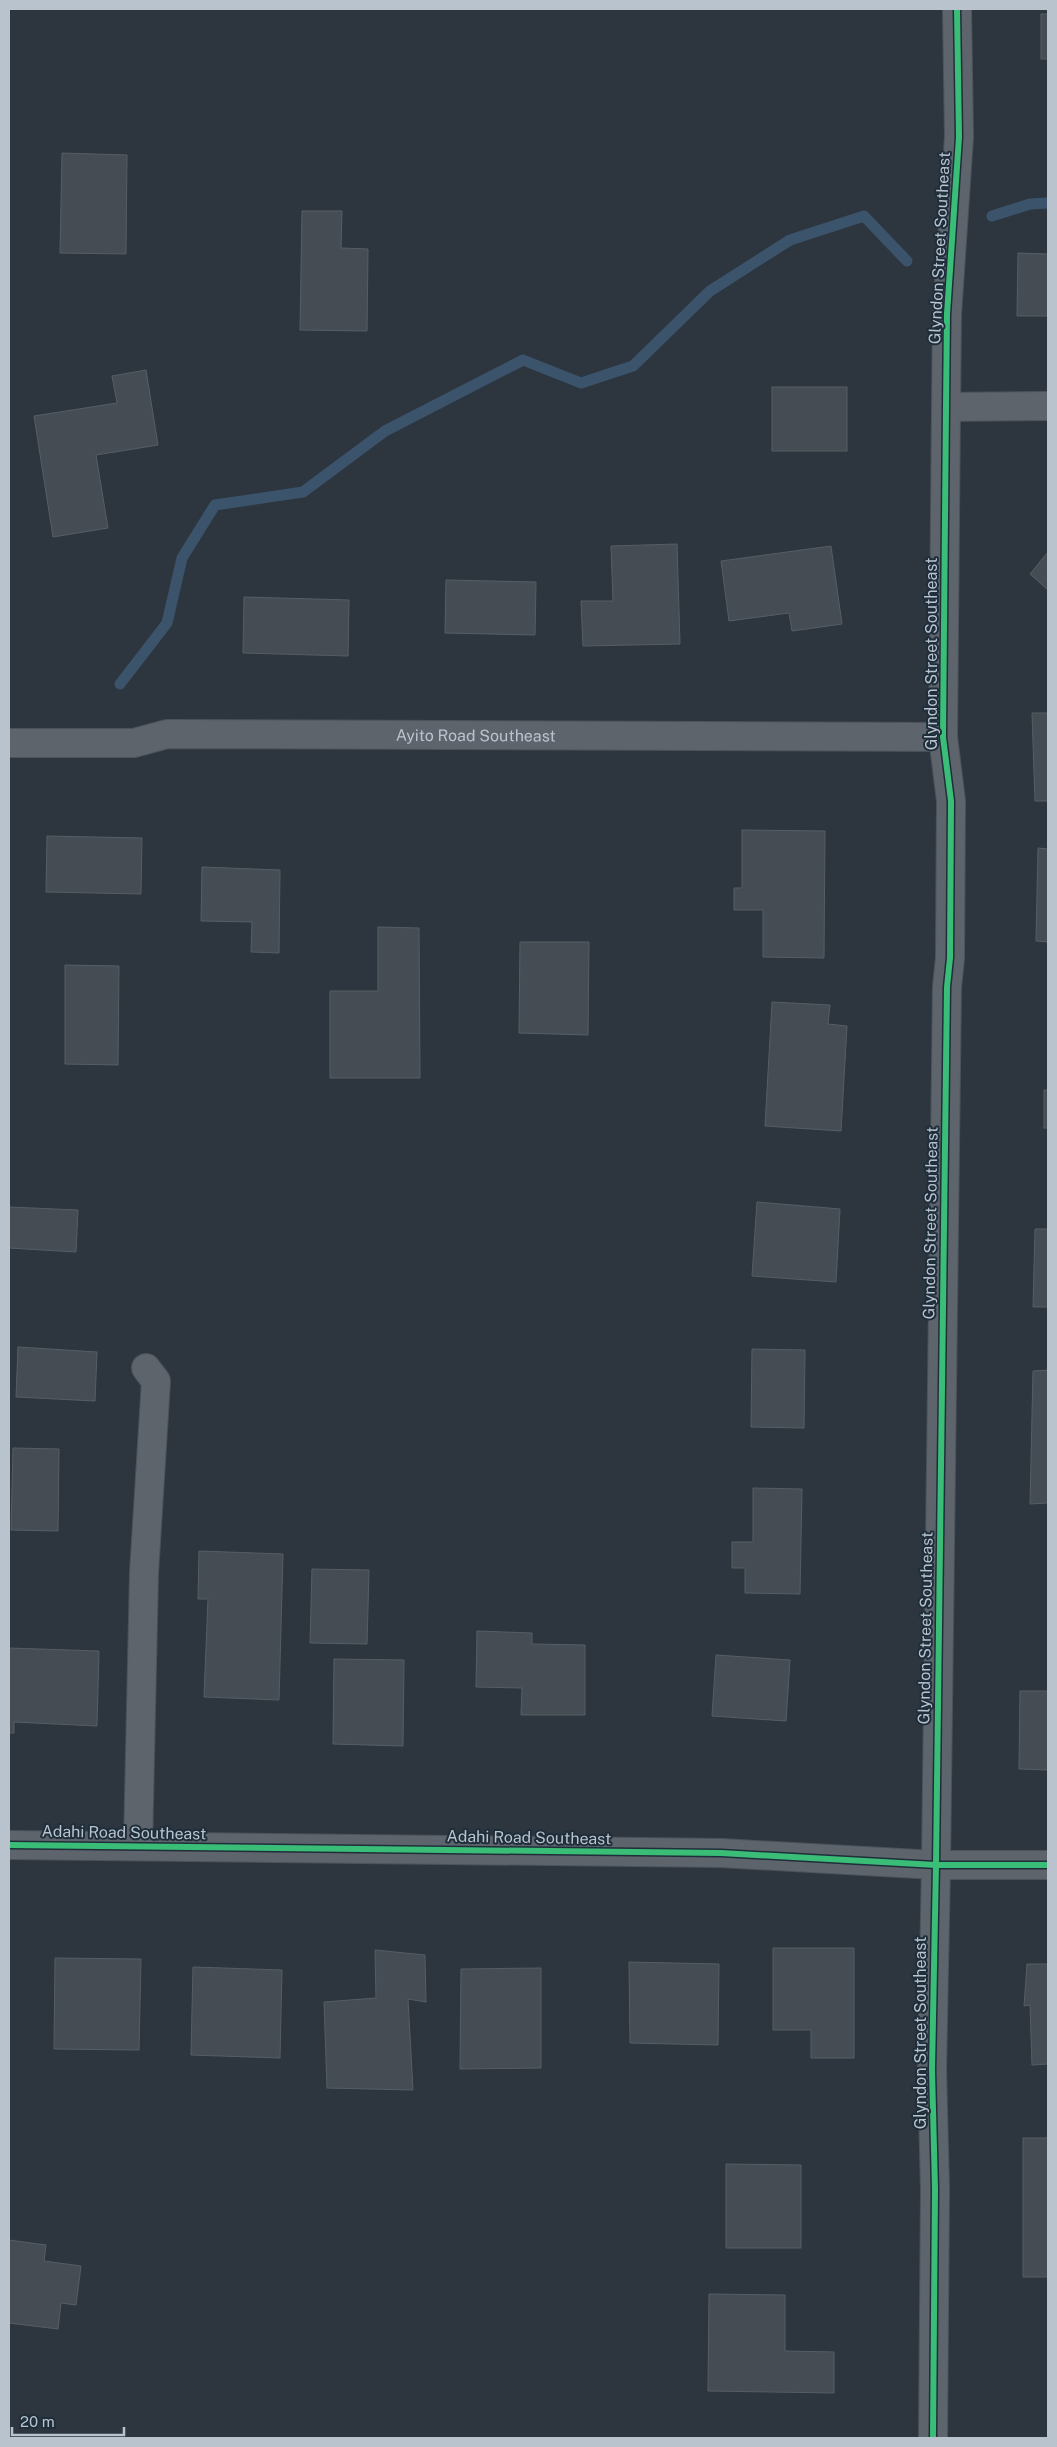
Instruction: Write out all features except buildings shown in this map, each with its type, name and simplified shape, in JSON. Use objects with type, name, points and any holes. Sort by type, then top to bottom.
[{"type":"street","name":"Glyndon Street Southeast","points":[[933,2438],[935,2189],[932,2070],[947,987],[950,958],[952,801],[943,736],[946,407],[947,314],[959,137],[957,9]]},
{"type":"street","points":[[946,407],[1048,406]]},
{"type":"street","name":"Ayito Road Southeast","points":[[9,743],[134,743],[167,734],[943,736]]},
{"type":"street","points":[[138,1846],[144,1573],[156,1381],[146,1368]]},
{"type":"street","name":"Adahi Road Southeast","points":[[9,1845],[721,1853],[936,1865],[1048,1865]]},
{"type":"waterway","points":[[992,216],[1030,204],[1048,203]]},
{"type":"waterway","points":[[120,684],[167,623],[182,558],[215,505],[303,492],[385,431],[523,360],[581,383],[633,366],[710,291],[790,240],[864,216],[907,261]]},
{"type":"cycle path","points":[[933,2438],[935,2189],[932,2070],[947,987],[950,958],[951,801],[943,737],[946,407],[947,314],[959,137],[957,9]]},
{"type":"cycle path","points":[[9,1845],[721,1853],[936,1865],[1048,1865]]}]
